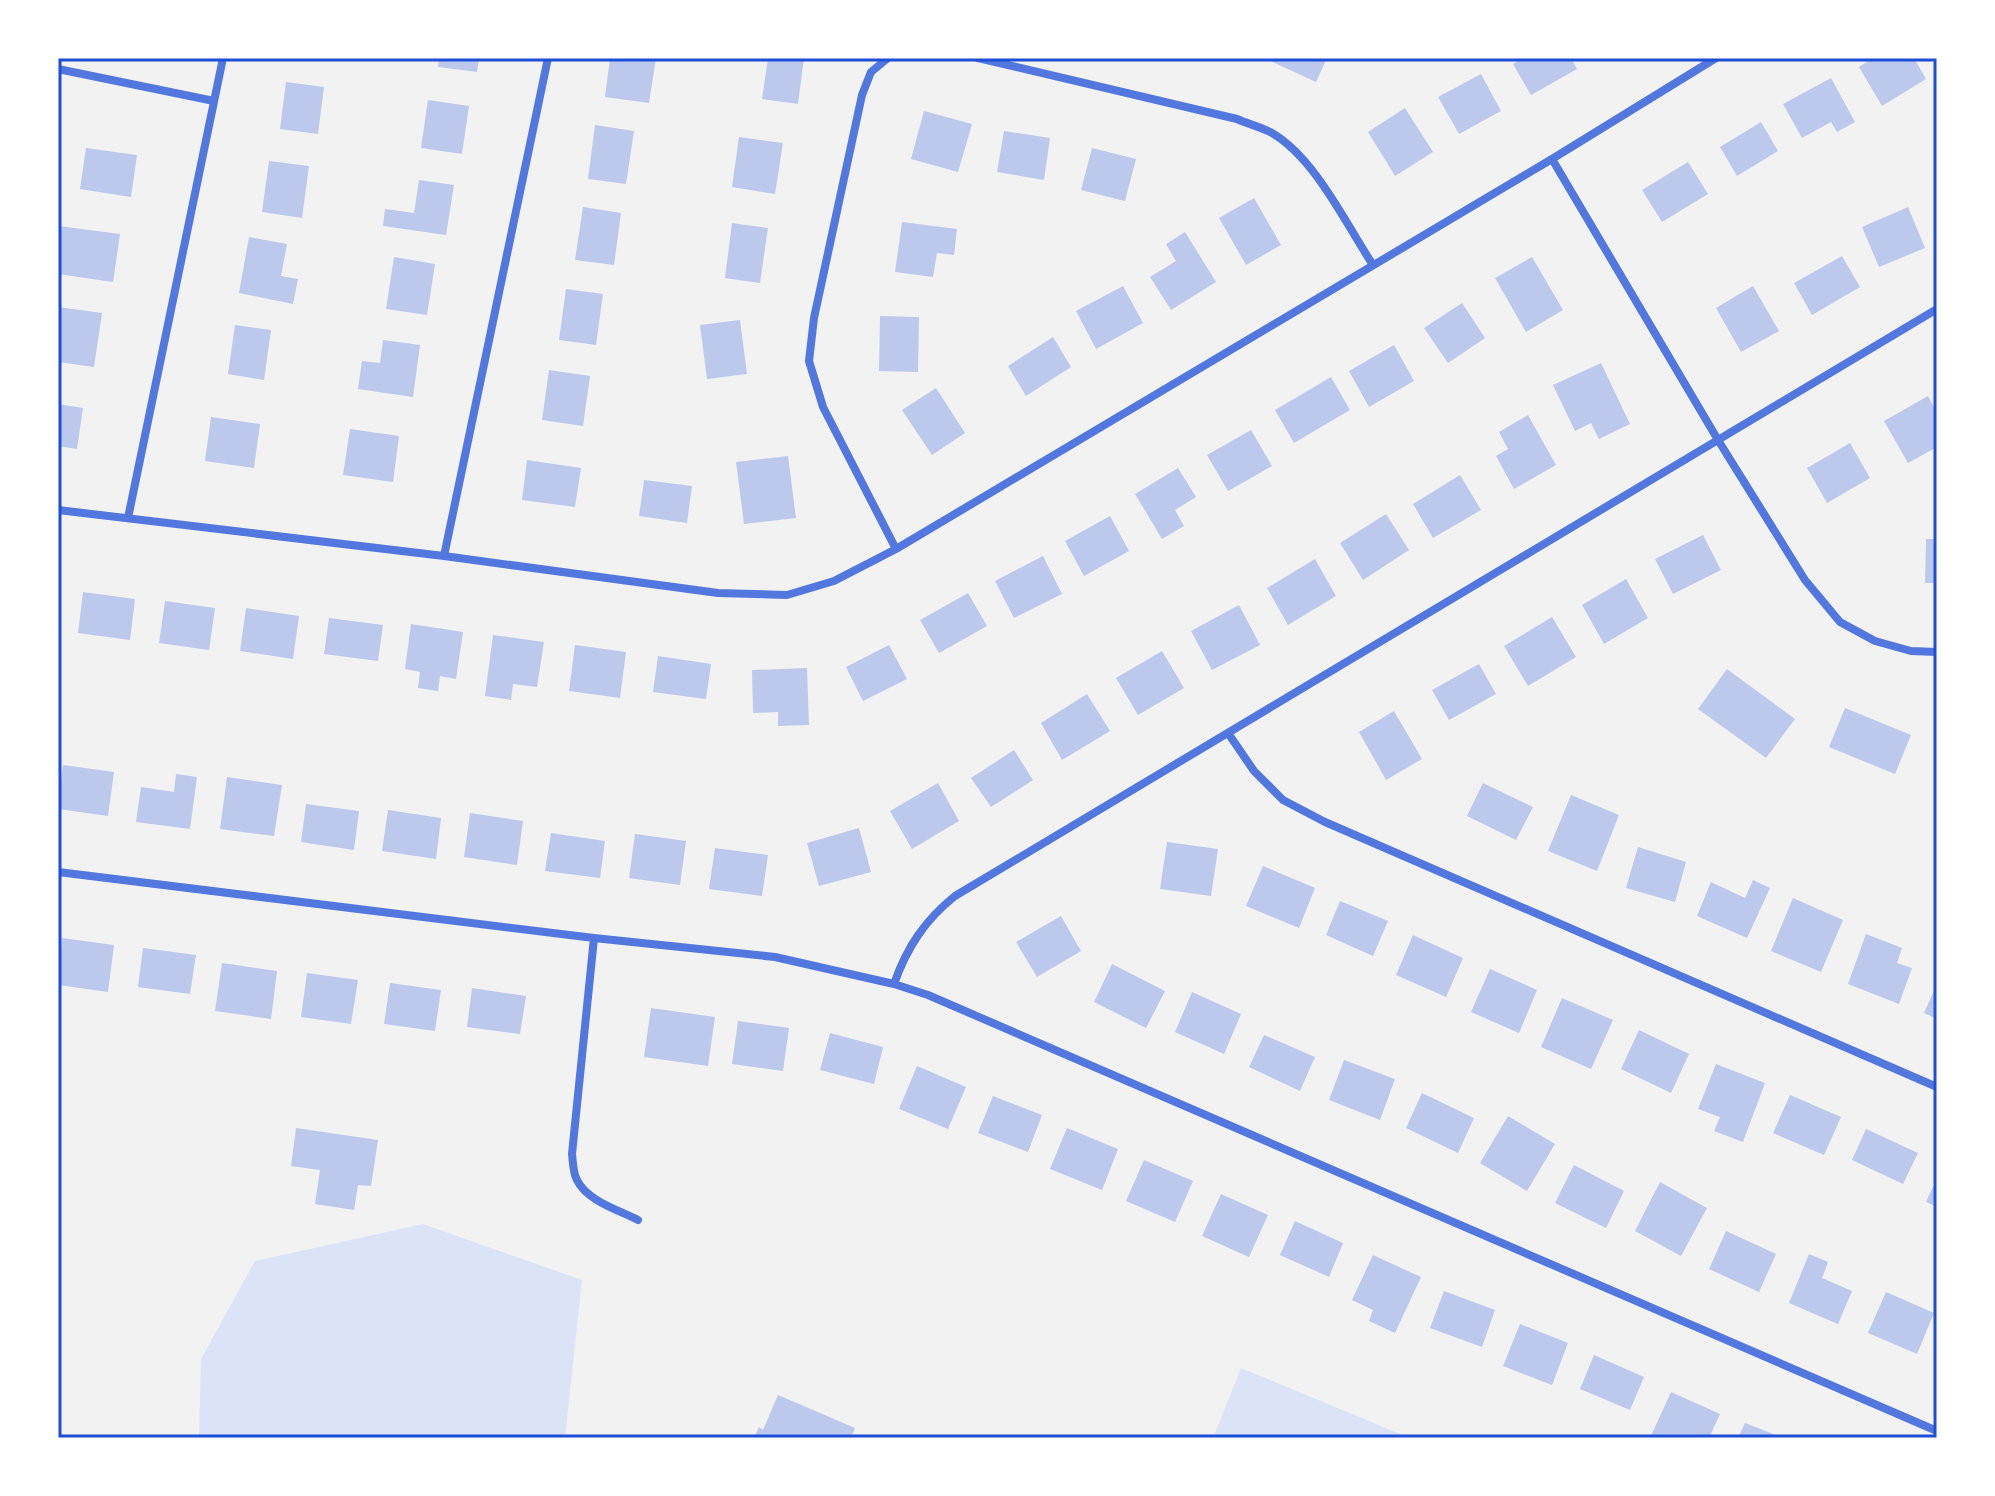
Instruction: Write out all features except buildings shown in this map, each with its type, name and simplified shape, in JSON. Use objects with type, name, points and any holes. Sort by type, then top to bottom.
[{"type":"street","points":[[128,518],[223,58]]},
{"type":"street","points":[[444,556],[548,58]]},
{"type":"street","points":[[888,58],[871,72],[862,95],[817,303],[809,361],[823,407],[896,549]]},
{"type":"street","points":[[978,58],[1237,119],[1272,133],[1295,151],[1321,184],[1373,265]]},
{"type":"street","points":[[58,510],[444,556],[718,593],[787,595],[834,581],[896,549],[1552,159],[1716,58]]},
{"type":"street","points":[[58,69],[214,101]]},
{"type":"street","points":[[1552,159],[1718,440],[1805,580],[1840,622],[1875,641],[1911,651],[1937,652]]},
{"type":"street","points":[[894,984],[904,955],[936,910],[1002,865],[1937,309]]},
{"type":"street","points":[[1228,733],[1254,771],[1283,800],[1325,822],[1937,1087]]},
{"type":"street","points":[[58,872],[594,938],[775,957],[894,984],[928,995],[1937,1431]]},
{"type":"street","points":[[594,938],[572,1154],[577,1181],[585,1190],[638,1220]]},
{"type":"shaded area","points":[[423,1224],[582,1280],[565,1438],[199,1438],[201,1359],[255,1261]]},
{"type":"shaded area","points":[[1241,1368],[1410,1438],[1213,1438]]}]
